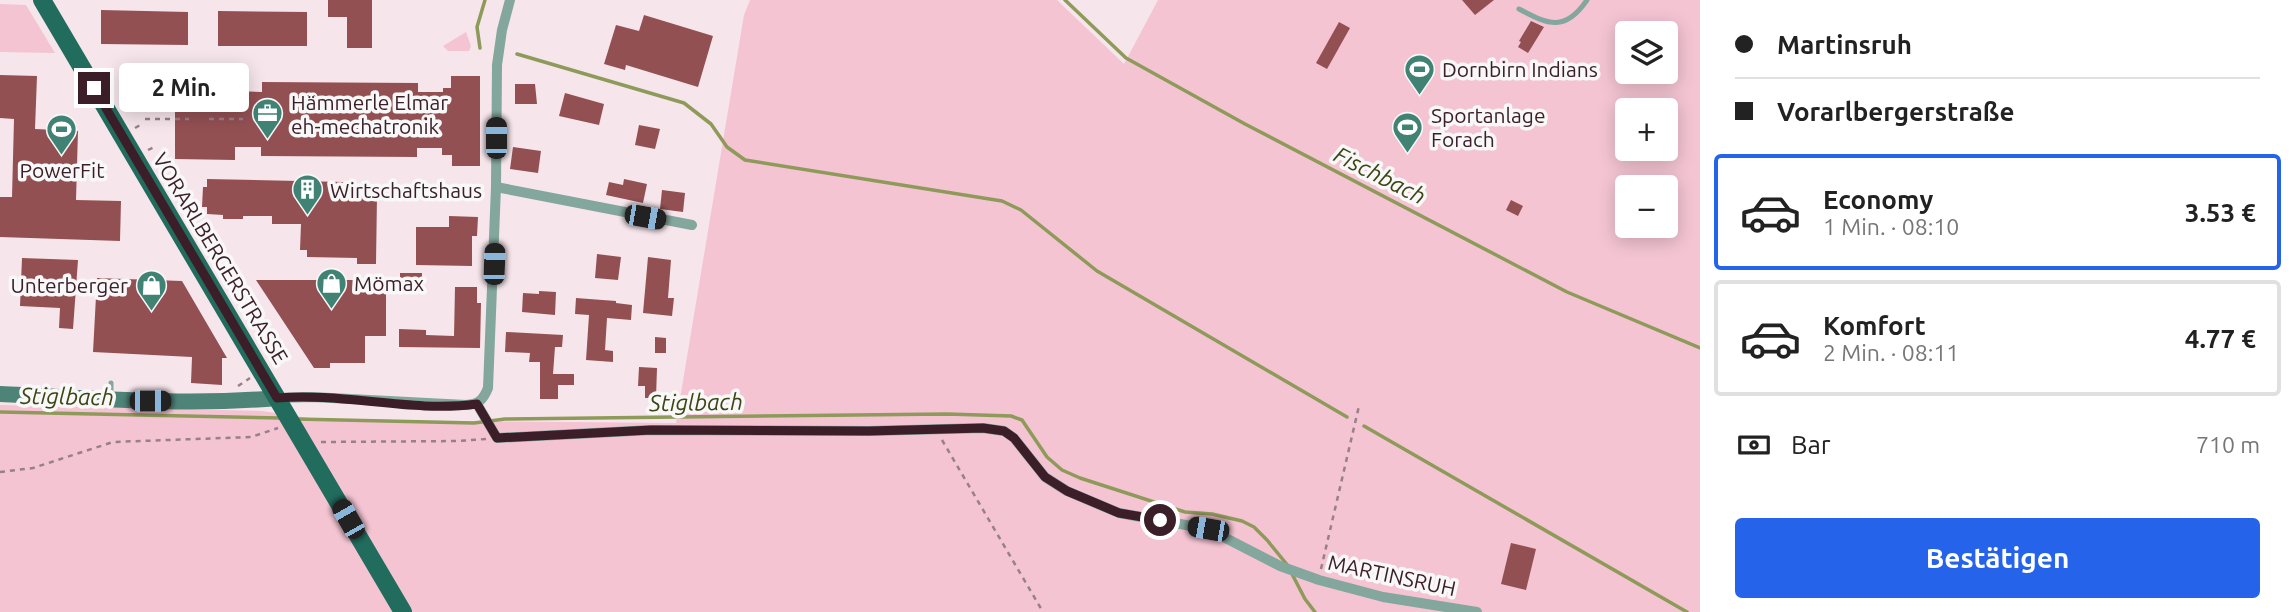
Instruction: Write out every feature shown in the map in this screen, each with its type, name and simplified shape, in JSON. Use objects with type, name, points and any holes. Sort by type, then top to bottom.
[{"type":"main road","name":"VORARLBERGERSTRASSE","points":[[42,0],[279,402],[286,428],[403,612]]},
{"type":"main road","points":[[0,394],[111,391],[279,402]]},
{"type":"street","points":[[480,408],[488,388],[498,53],[510,0]]},
{"type":"street","points":[[496,187],[692,225]]},
{"type":"street","points":[[279,402],[312,397],[480,408]]},
{"type":"street","points":[[480,408],[495,434],[651,430],[937,429]]},
{"type":"street","name":"MARTINSRUH","points":[[937,429],[983,428],[1004,431],[1014,438],[1045,477],[1067,491],[1119,513],[1208,529],[1299,574],[1383,597],[1477,612]]},
{"type":"lane","points":[[1519,9],[1552,24],[1567,21],[1579,12],[1587,0]]},
{"type":"path","points":[[145,119],[189,119]]},
{"type":"path","points":[[209,119],[243,119]]},
{"type":"path","points":[[135,128],[142,124]]},
{"type":"path","points":[[148,150],[156,146]]},
{"type":"path","points":[[1319,579],[1359,406]]},
{"type":"path","points":[[0,472],[33,467],[113,442],[251,436],[286,428]]},
{"type":"path","points":[[937,429],[951,459],[1043,612]]},
{"type":"path","points":[[321,442],[459,442],[495,434]]},
{"type":"shaded area","points":[[750,0],[1057,0],[1124,64],[1158,0],[1700,0],[1700,612],[0,612],[0,405],[262,411],[322,420],[676,423],[744,15]]},
{"type":"shaded area","points":[[0,4],[26,5],[55,53],[0,52]]},
{"type":"shaded area","points":[[466,32],[471,46],[469,51],[448,51],[443,46]]},
{"type":"building","points":[[328,0],[372,0],[372,48],[347,48],[347,17],[328,17]]},
{"type":"building","points":[[1462,0],[1494,0],[1475,15]]},
{"type":"building","points":[[101,10],[188,12],[188,45],[101,44]]},
{"type":"building","points":[[218,11],[307,12],[307,46],[218,46]]},
{"type":"building","points":[[644,15],[713,36],[698,87],[626,65],[625,70],[604,64],[616,25],[639,31]]},
{"type":"building","points":[[1531,21],[1544,27],[1528,53],[1518,47]]},
{"type":"building","points":[[1339,22],[1350,28],[1327,69],[1316,63]]},
{"type":"building","points":[[0,75],[37,76],[35,129],[78,131],[76,200],[121,201],[120,241],[0,237],[0,197],[12,197],[14,119],[0,118]]},
{"type":"building","points":[[451,76],[480,76],[480,166],[452,166],[452,155],[442,155],[442,148],[417,148],[417,157],[261,156],[261,147],[235,147],[235,160],[175,159],[175,112],[152,112],[152,78],[235,78],[235,91],[262,92],[262,82],[418,83],[418,92],[443,92],[443,88],[451,88]]},
{"type":"building","points":[[515,84],[535,84],[537,104],[515,104]]},
{"type":"building","points":[[565,93],[604,104],[599,125],[559,116]]},
{"type":"building","points":[[639,125],[660,129],[655,149],[635,145]]},
{"type":"building","points":[[513,147],[541,151],[538,173],[510,169]]},
{"type":"building","name":"Wirtschaftshaus","points":[[207,179],[343,182],[342,196],[377,196],[376,264],[357,264],[357,258],[307,257],[307,250],[300,250],[301,224],[272,224],[272,216],[223,219],[223,215],[207,214],[207,207],[202,207],[203,187],[207,187]]},
{"type":"building","points":[[624,179],[647,184],[643,203],[606,195],[609,182],[623,185]]},
{"type":"building","points":[[662,190],[685,193],[683,212],[660,209]]},
{"type":"building","points":[[1511,200],[1523,206],[1518,216],[1506,210]]},
{"type":"building","points":[[449,216],[478,217],[477,236],[472,236],[472,266],[416,265],[416,227],[449,227]]},
{"type":"building","points":[[597,254],[621,257],[618,280],[595,278]]},
{"type":"building","points":[[648,257],[671,260],[668,298],[674,298],[672,316],[643,313]]},
{"type":"building","points":[[22,258],[78,260],[73,329],[59,328],[60,308],[20,306]]},
{"type":"building","points":[[400,273],[422,273],[422,285],[400,284]]},
{"type":"building","points":[[97,278],[182,281],[227,358],[222,358],[222,385],[191,383],[192,357],[93,352]]},
{"type":"building","name":"Mömax","points":[[256,280],[364,280],[364,292],[386,292],[386,336],[365,336],[365,363],[330,363],[330,368],[314,368]]},
{"type":"building","points":[[455,287],[477,287],[477,303],[481,303],[480,348],[399,347],[399,329],[426,330],[426,335],[454,336]]},
{"type":"building","points":[[539,291],[556,292],[555,315],[522,312],[523,293],[539,294]]},
{"type":"building","points":[[576,298],[632,305],[631,320],[607,318],[605,350],[613,351],[613,362],[586,360],[589,315],[575,314]]},
{"type":"building","points":[[506,332],[563,335],[562,347],[555,347],[553,374],[574,374],[574,385],[558,385],[558,399],[540,399],[540,362],[529,362],[530,353],[505,352]]},
{"type":"building","points":[[655,337],[666,338],[666,353],[655,353]]},
{"type":"building","points":[[639,367],[657,368],[656,398],[645,398],[645,386],[638,386]]},
{"type":"building","points":[[1511,543],[1536,549],[1526,590],[1501,584]]},
{"type":"waterway","points":[[480,48],[477,27],[485,0]]},
{"type":"waterway","name":"Fischbach","points":[[1065,0],[1126,58],[1245,124],[1567,292],[1700,348]]},
{"type":"waterway","points":[[517,54],[684,103],[711,124],[727,147],[745,160],[1002,201],[1021,210],[1097,271],[1347,417]]},
{"type":"waterway","name":"Stiglbach","points":[[0,412],[281,418]]},
{"type":"waterway","name":"Stiglbach","points":[[296,419],[474,423],[505,419],[947,414],[1011,416],[1022,420],[1047,457],[1062,470],[1185,512],[1212,514],[1242,521],[1254,527],[1289,567]]},
{"type":"waterway","points":[[1364,426],[1687,612]]},
{"type":"waterway","name":"Stiglbach","points":[[1292,574],[1315,612]]},
{"type":"place","name":"Dornbirn Indians","points":[[1419,96]]},
{"type":"place","name":"Hämmerle Elmar eh-mechatronik","points":[[268,141]]},
{"type":"place","name":"Sportanlage Forach","points":[[1408,154]]},
{"type":"place","name":"PowerFit","points":[[62,157]]},
{"type":"place","name":"Wirtschaftshaus","points":[[307,217]]},
{"type":"place","name":"Mömax","points":[[331,310]]},
{"type":"place","name":"Unterberger","points":[[151,312]]},
{"type":"route","points":[[94,88],[277,398],[477,404],[497,438],[651,430],[869,431],[983,428],[1004,431],[1014,438],[1045,477],[1067,491],[1119,513],[1160,520]]}]
